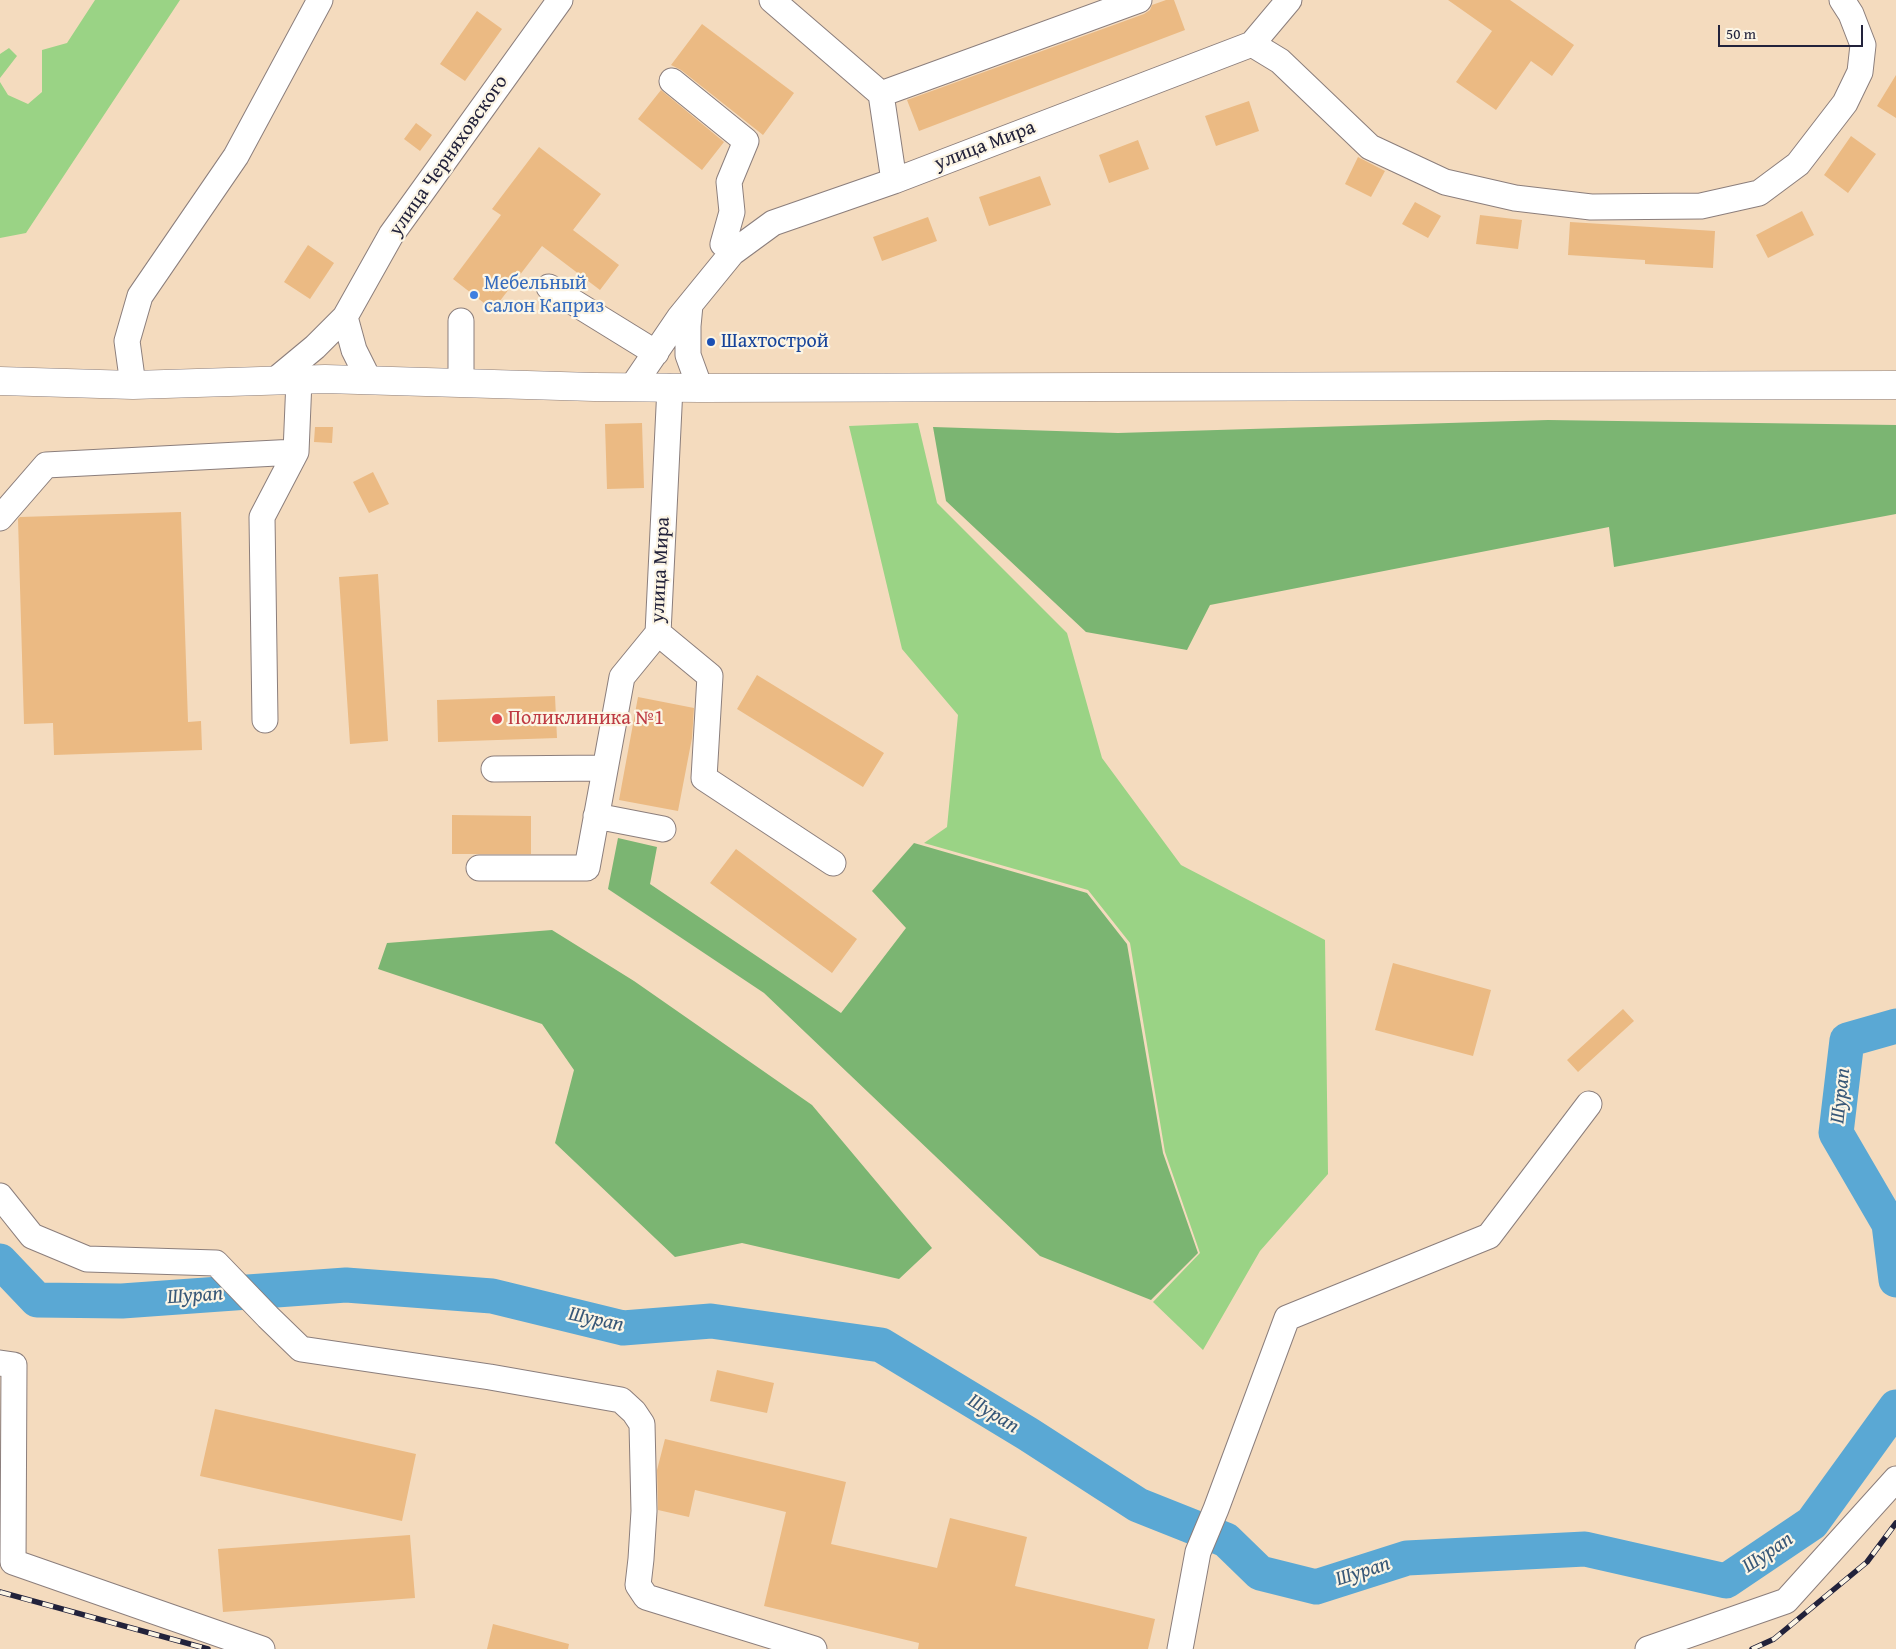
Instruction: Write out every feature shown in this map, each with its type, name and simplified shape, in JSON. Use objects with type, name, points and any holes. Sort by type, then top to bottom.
[{"type":"main road","points":[[0,381],[133,385],[369,380],[700,388],[1896,385]]},
{"type":"street","points":[[133,385],[127,341],[140,296],[236,156],[320,0]]},
{"type":"street","name":"улица Черняховского","points":[[287,381],[315,346],[345,316],[391,235],[560,0]]},
{"type":"street","points":[[772,0],[881,94],[894,181]]},
{"type":"street","points":[[881,94],[1139,0]]},
{"type":"street","name":"улица Мира","points":[[632,387],[690,305],[732,253],[773,223],[894,181],[1252,44],[1289,0]]},
{"type":"street","points":[[1252,44],[1280,60],[1370,147],[1445,182],[1515,198],[1591,207],[1701,206],[1760,193],[1798,164],[1845,102],[1860,72],[1863,45],[1851,14],[1842,0]]},
{"type":"street","points":[[672,81],[746,141],[729,182],[732,212],[723,244],[732,253]]},
{"type":"street","points":[[549,287],[656,353]]},
{"type":"street","points":[[690,305],[688,355],[700,388]]},
{"type":"street","points":[[345,316],[354,350],[369,380]]},
{"type":"street","points":[[461,321],[461,382]]},
{"type":"street","points":[[265,720],[262,516],[296,452],[287,381]]},
{"type":"street","name":"улица Мира","points":[[479,868],[587,868],[622,677],[658,633],[670,387]]},
{"type":"street","points":[[0,518],[46,465],[296,452]]},
{"type":"street","points":[[658,633],[710,676],[704,778],[833,863]]},
{"type":"street","points":[[494,769],[604,768]]},
{"type":"street","points":[[596,816],[663,829]]},
{"type":"street","points":[[1180,1649],[1198,1552],[1287,1318],[1489,1236],[1589,1104]]},
{"type":"street","points":[[0,1196],[32,1236],[87,1259],[216,1263],[301,1349],[621,1400],[634,1412],[642,1424],[644,1511],[642,1559],[638,1585],[646,1597],[814,1649]]},
{"type":"street","points":[[0,1363],[14,1365],[13,1562],[262,1649]]},
{"type":"street","points":[[1648,1649],[1786,1601],[1896,1479]]},
{"type":"green space","points":[[95,0],[180,0],[26,233],[0,238],[0,82],[8,95],[28,104],[42,92],[42,50],[67,43]]},
{"type":"green space","points":[[9,48],[17,56],[0,78],[0,54]]},
{"type":"green space","points":[[1548,420],[1896,425],[1896,514],[1614,567],[1609,527],[1210,605],[1187,650],[1086,632],[946,501],[933,427],[1118,433]]},
{"type":"green space","points":[[918,423],[937,503],[1067,633],[1102,758],[1181,865],[1325,940],[1328,1174],[1260,1251],[1203,1350],[1153,1302],[1200,1253],[1165,1152],[1130,943],[1088,890],[924,843],[947,827],[958,715],[902,649],[849,426]]},
{"type":"green space","points":[[618,838],[657,847],[650,884],[841,1013],[906,928],[872,891],[914,843],[1087,893],[1127,944],[1163,1153],[1198,1253],[1151,1300],[1040,1256],[764,993],[608,889]]},
{"type":"green space","points":[[552,930],[634,981],[812,1105],[932,1248],[899,1279],[742,1243],[675,1257],[555,1143],[574,1070],[542,1024],[378,969],[387,943]]},
{"type":"building","points":[[1166,0],[1174,0],[1185,30],[919,131],[907,100],[1144,14],[1150,10],[1152,5]]},
{"type":"building","points":[[1448,0],[1510,0],[1574,45],[1552,76],[1531,61],[1496,110],[1456,82],[1492,31]]},
{"type":"building","points":[[477,11],[502,29],[465,81],[440,64]]},
{"type":"building","points":[[702,24],[794,93],[763,135],[681,70],[671,65]]},
{"type":"building","points":[[1896,75],[1896,118],[1877,106]]},
{"type":"building","points":[[661,90],[724,142],[702,170],[638,119]]},
{"type":"building","points":[[1249,101],[1259,131],[1216,146],[1205,116]]},
{"type":"building","points":[[416,123],[432,135],[420,151],[404,139]]},
{"type":"building","points":[[1851,136],[1876,154],[1848,193],[1824,175]]},
{"type":"building","points":[[1138,140],[1149,169],[1109,183],[1099,155]]},
{"type":"building","points":[[539,147],[601,194],[573,230],[619,265],[600,290],[542,246],[493,310],[453,279],[501,215],[492,209]]},
{"type":"building","points":[[1358,157],[1385,171],[1371,197],[1345,184]]},
{"type":"building","points":[[1040,176],[1051,205],[989,226],[979,197]]},
{"type":"building","points":[[1415,202],[1441,216],[1428,238],[1402,224]]},
{"type":"building","points":[[1802,211],[1814,235],[1768,258],[1756,235]]},
{"type":"building","points":[[1480,215],[1522,220],[1518,249],[1476,244]]},
{"type":"building","points":[[928,217],[937,241],[882,261],[873,237]]},
{"type":"building","points":[[1570,222],[1715,231],[1713,268],[1645,264],[1645,260],[1568,255]]},
{"type":"building","points":[[308,245],[334,263],[310,299],[284,282]]},
{"type":"building","points":[[642,423],[644,488],[607,489],[605,424]]},
{"type":"building","points":[[315,427],[333,427],[332,443],[314,442]]},
{"type":"building","points":[[373,472],[389,504],[369,513],[353,482]]},
{"type":"building","points":[[181,512],[188,722],[201,721],[202,750],[54,755],[53,723],[24,724],[18,519],[20,517]]},
{"type":"building","points":[[378,574],[388,741],[350,744],[339,577]]},
{"type":"building","points":[[757,675],[884,753],[863,787],[737,709]]},
{"type":"building","name":"Поликлиника №1","points":[[555,696],[557,738],[438,742],[437,700]]},
{"type":"building","points":[[638,697],[694,708],[692,738],[678,811],[619,800]]},
{"type":"building","points":[[452,815],[531,816],[531,854],[452,854]]},
{"type":"building","points":[[736,849],[857,939],[832,973],[710,883]]},
{"type":"building","points":[[1393,963],[1491,990],[1473,1056],[1375,1030]]},
{"type":"building","points":[[1623,1009],[1634,1021],[1578,1072],[1567,1060]]},
{"type":"building","points":[[717,1370],[774,1383],[767,1413],[710,1401]]},
{"type":"building","points":[[215,1409],[416,1454],[402,1521],[200,1476]]},
{"type":"building","points":[[665,1439],[846,1482],[831,1544],[937,1568],[950,1518],[1027,1537],[1015,1586],[1155,1619],[1148,1649],[918,1649],[919,1643],[764,1606],[786,1512],[695,1490],[689,1517],[658,1510],[657,1470]]},
{"type":"building","points":[[410,1535],[415,1598],[223,1612],[218,1549]]},
{"type":"building","points":[[493,1624],[569,1644],[568,1649],[487,1649]]},
{"type":"waterway","name":"Шурап","points":[[1896,1026],[1847,1040],[1836,1133],[1889,1224],[1896,1280]]},
{"type":"waterway","name":"Шурап","points":[[0,1261],[37,1300],[122,1301],[346,1285],[492,1296],[623,1328],[711,1321],[881,1345],[1028,1434],[1138,1505],[1226,1540],[1260,1573],[1316,1587],[1407,1558],[1585,1549],[1726,1581],[1812,1523],[1896,1407]]},
{"type":"railway","points":[[1752,1649],[1774,1639],[1867,1562],[1896,1523]]},
{"type":"railway","points":[[0,1592],[208,1649]]},
{"type":"place","name":"Мебельный салон Каприз","points":[[474,295]]},
{"type":"place","name":"Шахтострой","points":[[711,342]]},
{"type":"place","name":"Поликлиника №1","points":[[497,719]]}]
